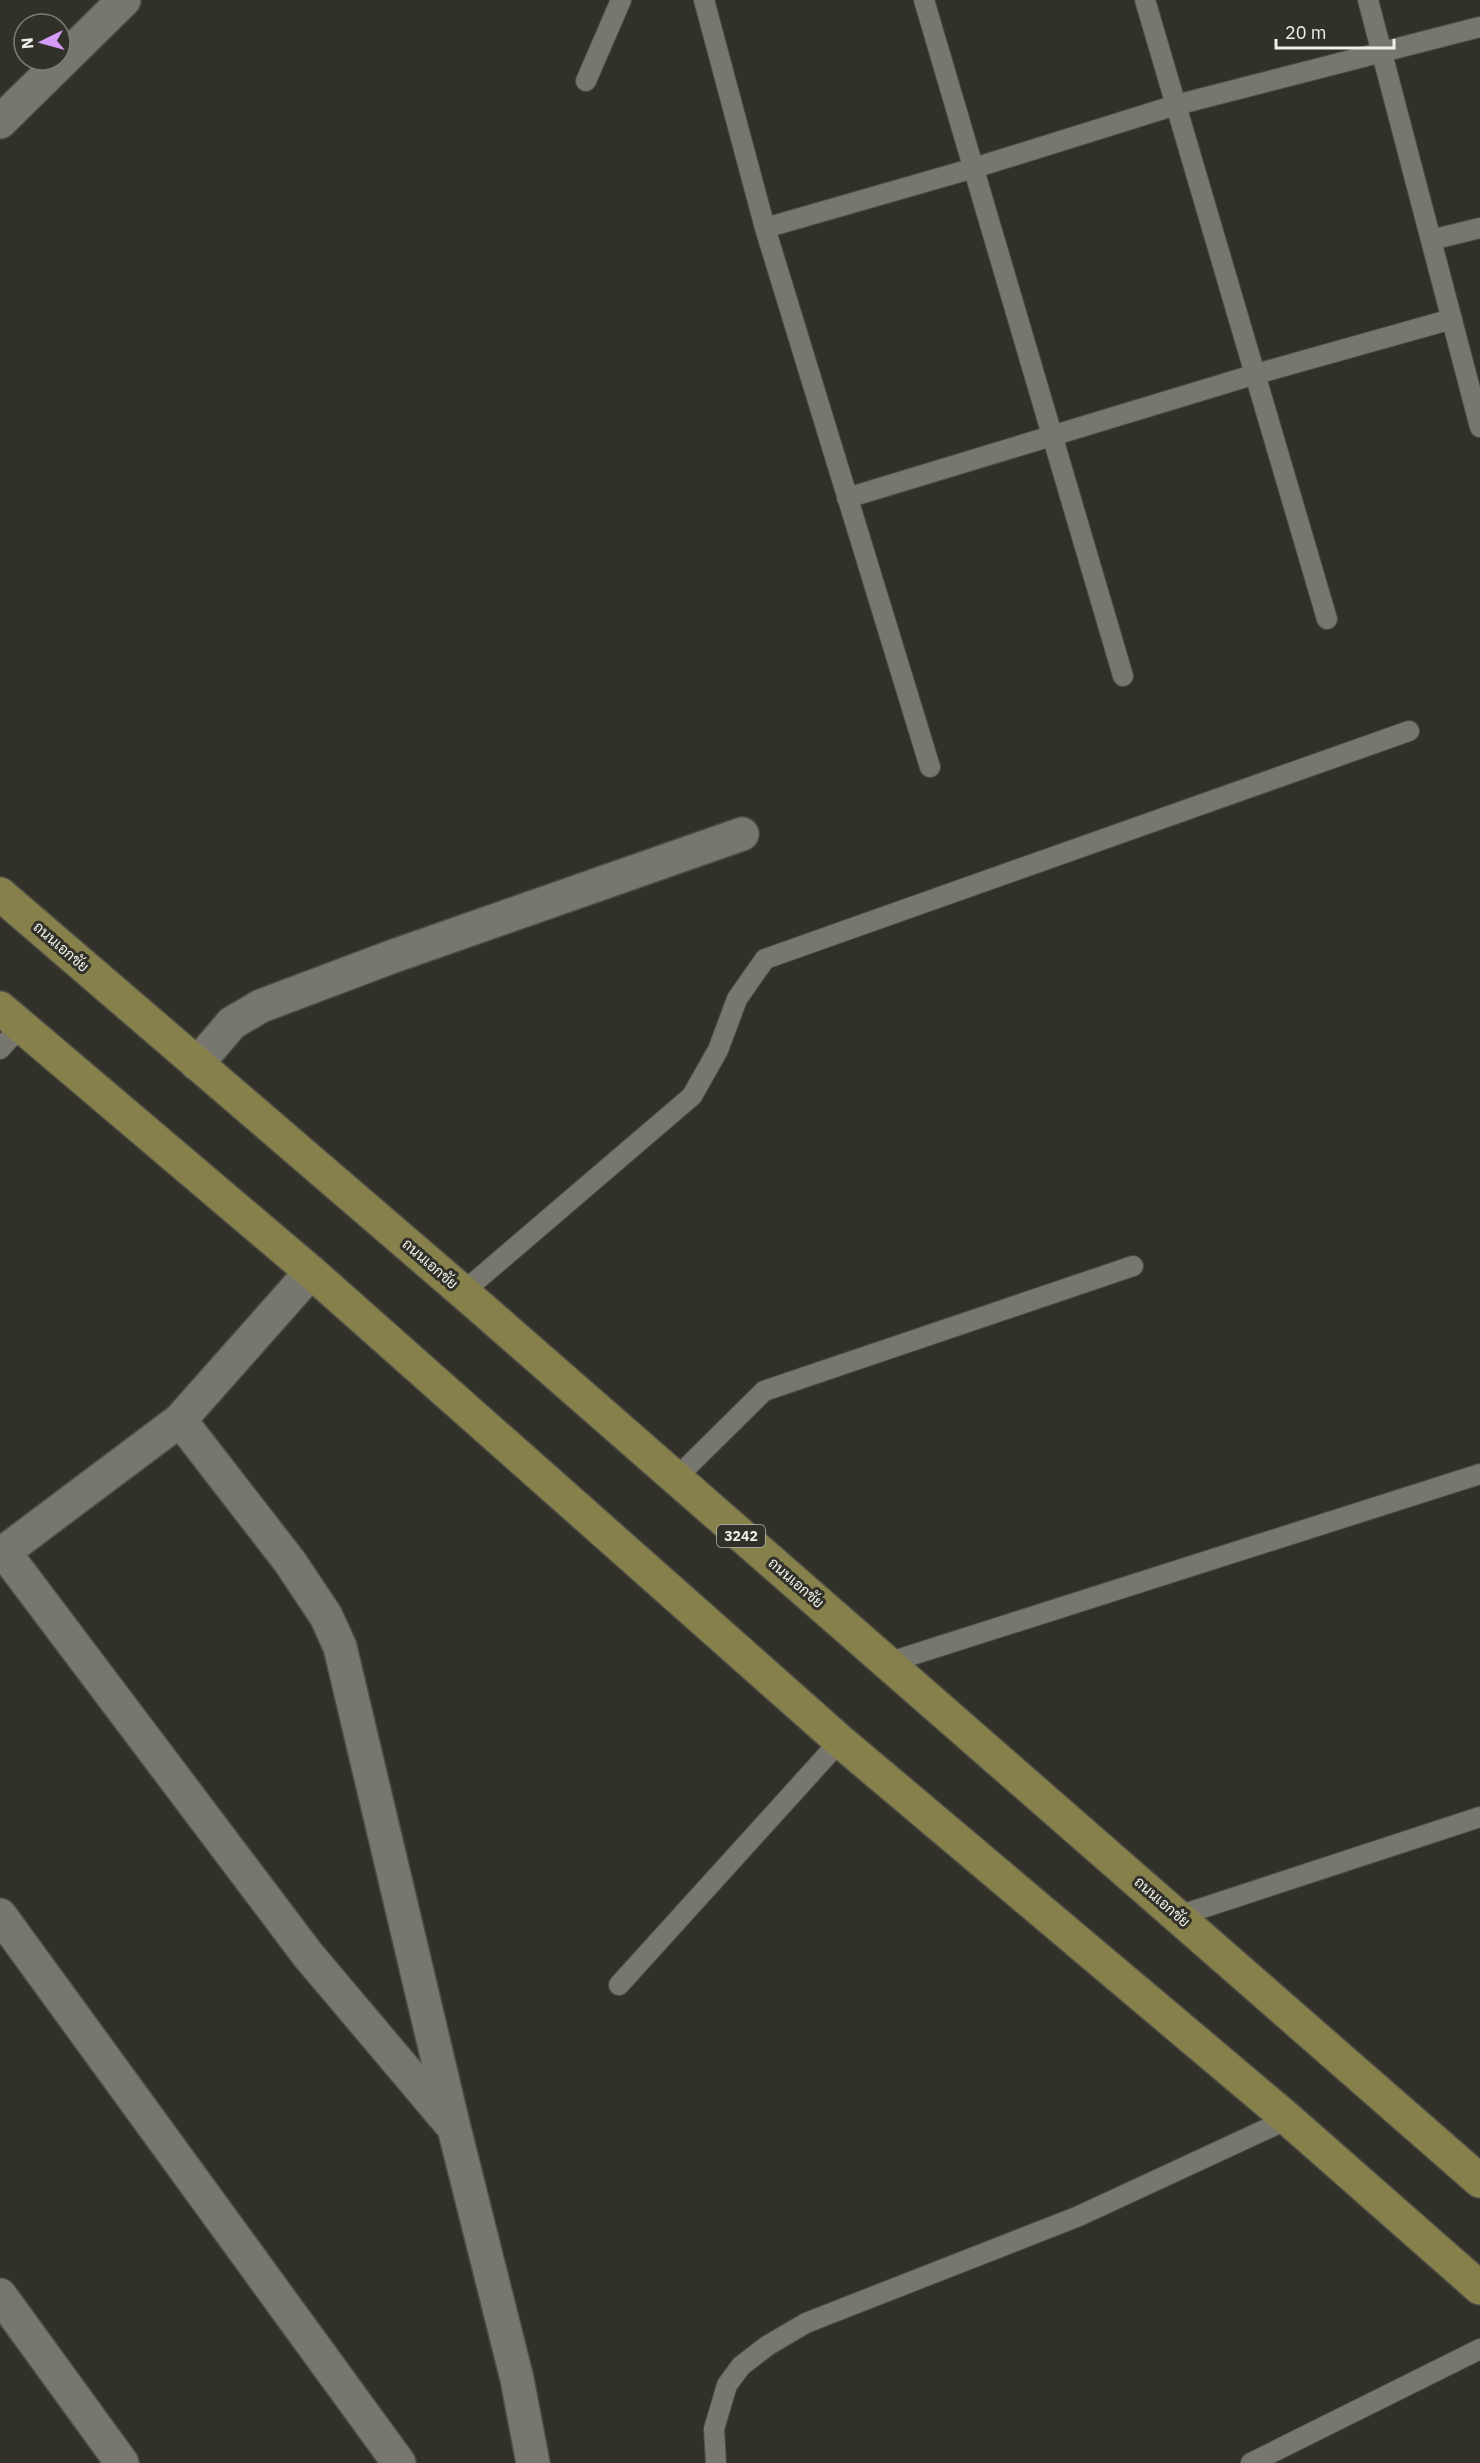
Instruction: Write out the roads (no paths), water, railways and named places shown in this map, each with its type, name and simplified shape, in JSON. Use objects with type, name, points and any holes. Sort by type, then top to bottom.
[{"type":"main road","name":"ถนนเอกชัย","points":[[0,894],[463,1292],[1480,2181]]},
{"type":"main road","points":[[7,1027],[311,1272],[840,1742],[1288,2119],[1480,2288]]},
{"type":"street","points":[[0,122],[124,0]]},
{"type":"street","points":[[196,1064],[232,1023],[261,1006],[402,953],[742,834]]},
{"type":"street","points":[[311,1272],[180,1420],[2,1553],[308,1955],[453,2128]]},
{"type":"street","points":[[180,1420],[302,1578],[326,1616],[340,1647],[453,2128],[517,2379],[533,2463]]},
{"type":"street","points":[[0,1915],[399,2463]]},
{"type":"street","points":[[0,2295],[122,2463]]},
{"type":"lane","points":[[586,81],[621,0]]},
{"type":"lane","points":[[704,0],[765,228],[930,767]]},
{"type":"lane","points":[[924,0],[1123,676]]},
{"type":"lane","points":[[1145,0],[1327,619]]},
{"type":"lane","points":[[1368,0],[1480,427]]},
{"type":"lane","points":[[765,228],[974,168],[1176,105],[1480,27]]},
{"type":"lane","points":[[1431,240],[1480,228]]},
{"type":"lane","points":[[847,498],[1256,374],[1452,319]]},
{"type":"lane","points":[[463,1292],[692,1096],[718,1050],[737,999],[765,959],[1408,730]]},
{"type":"lane","points":[[675,1479],[764,1392],[1133,1266]]},
{"type":"lane","points":[[887,1663],[1480,1474]]},
{"type":"lane","points":[[619,1985],[840,1742]]},
{"type":"lane","points":[[1178,1916],[1480,1817]]},
{"type":"lane","points":[[716,2463],[714,2429],[728,2385],[741,2366],[767,2346],[806,2323],[1079,2216],[1288,2119]]},
{"type":"lane","points":[[1251,2463],[1480,2349]]}]
